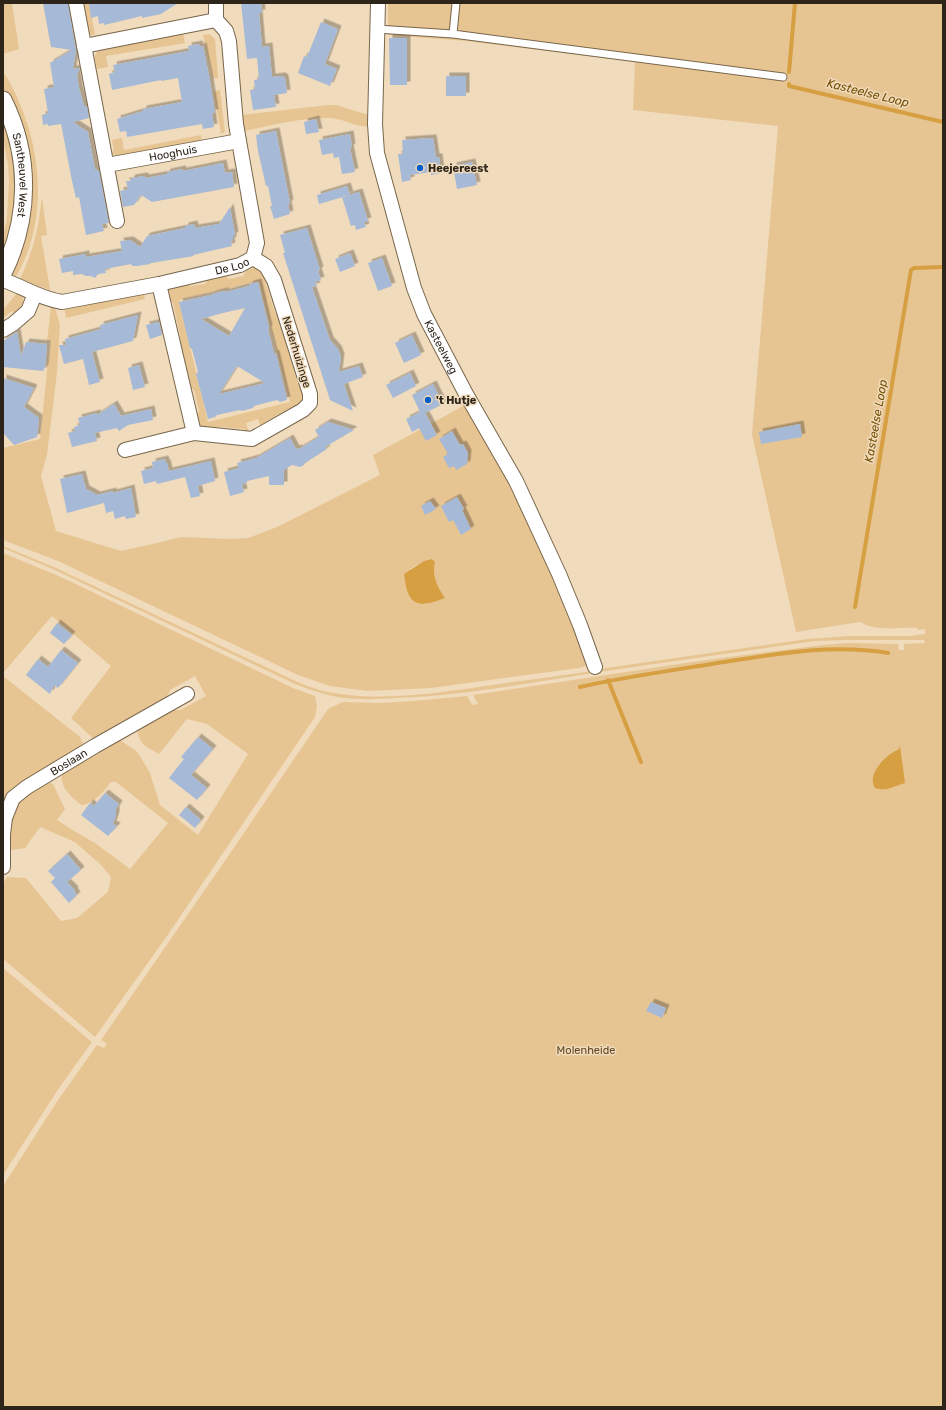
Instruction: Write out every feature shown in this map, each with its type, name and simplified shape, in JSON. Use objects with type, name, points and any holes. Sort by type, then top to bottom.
[{"type":"street","points":[[76,3],[117,221]]},
{"type":"street","points":[[84,46],[216,20],[216,3]]},
{"type":"street","name":"Kasteelweg","points":[[378,3],[374,124],[377,153],[414,288],[424,314],[466,394],[516,481],[559,574],[595,667]]},
{"type":"street","name":"De Loo","points":[[3,280],[50,300],[62,302],[159,284],[240,264],[253,258],[258,243],[239,141],[228,41],[226,31],[216,20]]},
{"type":"street","name":"Santheuvel West","points":[[3,100],[16,128],[20,144],[23,184],[23,206],[16,243],[3,273]]},
{"type":"street","name":"Hooghuis","points":[[107,165],[239,141]]},
{"type":"street","name":"Nederhuizinge","points":[[125,450],[194,433],[252,439],[303,410],[310,403],[310,394],[274,280],[266,266],[253,258]]},
{"type":"street","points":[[159,284],[194,433]]},
{"type":"street","points":[[3,330],[13,324],[28,311],[34,294]]},
{"type":"street","name":"Boslaan","points":[[3,867],[3,834],[5,818],[13,798],[27,787],[95,746],[188,694]]},
{"type":"lane","points":[[453,34],[456,3]]},
{"type":"lane","points":[[377,29],[453,34],[783,77]]},
{"type":"green space","points":[[3,3],[12,3],[19,49],[3,54]]},
{"type":"green space","points":[[81,3],[89,3],[95,35],[90,35],[87,30]]},
{"type":"green space","name":"Molenheide","points":[[388,3],[943,3],[943,1407],[3,1407],[3,1186],[56,1103],[97,1045],[104,1048],[107,1044],[101,1040],[328,709],[343,702],[381,703],[467,696],[472,705],[478,704],[473,695],[699,661],[847,643],[898,644],[899,650],[904,650],[904,644],[925,643],[924,640],[815,641],[599,672],[599,669],[808,639],[849,636],[910,636],[925,634],[925,629],[881,628],[866,625],[860,622],[796,632],[752,435],[778,126],[633,110],[635,62],[466,41],[388,35]]},
{"type":"green space","points":[[183,33],[185,43],[106,56],[108,67],[97,69],[95,55],[102,48]]},
{"type":"green space","points":[[209,34],[215,39],[218,78],[213,78],[203,35]]},
{"type":"green space","points":[[3,72],[14,90],[27,123],[37,168],[37,214],[25,258],[15,278],[12,276],[12,273],[23,238],[10,102],[3,90]]},
{"type":"green space","points":[[220,90],[225,132],[221,134],[214,92]]},
{"type":"green space","points":[[336,105],[372,116],[371,126],[360,126],[334,118],[318,118],[286,122],[245,131],[242,115]]},
{"type":"green space","points":[[3,117],[16,164],[15,217],[3,259],[3,236],[7,218],[9,181],[8,164],[3,139]]},
{"type":"green space","points":[[201,135],[202,142],[117,156],[111,152],[114,151],[112,140],[122,138],[124,150]]},
{"type":"green space","points":[[42,197],[47,235],[41,236],[50,290],[20,279],[35,239]]},
{"type":"green space","points":[[255,267],[261,269],[269,279],[266,284],[275,313],[281,316],[292,350],[289,352],[298,385],[305,388],[304,402],[282,416],[279,414],[264,423],[263,427],[261,428],[258,419],[246,423],[249,433],[245,433],[244,429],[219,427],[212,431],[200,427],[197,421],[196,415],[199,411],[194,390],[188,386],[177,342],[180,336],[173,303],[168,300],[167,292],[170,288],[186,283],[190,286],[205,284],[208,279],[226,276],[229,279],[243,276],[246,271]],"holes":[[[259,281],[290,402],[208,422],[179,301],[182,299]]]},
{"type":"green space","points":[[143,291],[145,299],[66,318],[64,307]]},
{"type":"green space","points":[[17,293],[23,298],[22,308],[15,314],[12,311],[3,318],[3,310]]},
{"type":"green space","points":[[51,307],[55,308],[60,325],[57,372],[47,455],[41,476],[56,531],[121,551],[181,537],[232,539],[248,538],[277,527],[380,475],[373,455],[467,404],[554,574],[589,665],[579,668],[431,688],[368,691],[330,686],[298,675],[58,561],[3,540],[3,448],[40,439],[50,342],[47,341]],"holes":[[[432,559],[435,562],[434,573],[436,581],[445,598],[426,604],[410,569],[424,561]]]},
{"type":"green space","points":[[3,546],[56,568],[291,679],[319,690],[360,696],[402,696],[444,692],[593,671],[594,673],[446,695],[370,699],[350,699],[331,696],[295,684],[55,570],[3,548]]},
{"type":"green space","points":[[3,553],[61,577],[293,688],[315,696],[317,706],[315,717],[167,936],[95,1037],[3,959],[3,884],[7,877],[26,878],[61,921],[77,918],[108,892],[111,877],[101,865],[75,842],[40,827],[25,848],[11,850],[9,823],[17,805],[28,794],[48,782],[53,784],[65,809],[57,820],[95,843],[130,869],[168,823],[116,782],[111,782],[95,799],[82,805],[71,796],[65,788],[62,775],[120,740],[136,751],[140,756],[150,773],[160,805],[198,835],[248,754],[207,724],[187,719],[159,754],[145,746],[140,740],[137,731],[173,710],[181,710],[206,696],[195,676],[170,690],[167,698],[95,740],[71,718],[111,666],[52,616],[3,673]]},
{"type":"green space","points":[[3,676],[80,737],[83,743],[80,749],[7,795],[3,802]]},
{"type":"green space","points":[[3,968],[92,1042],[59,1088],[3,1175]]},
{"type":"shaded area","points":[[432,559],[435,562],[434,572],[436,581],[445,598],[426,604],[421,604],[412,600],[408,593],[404,574],[424,561]]},
{"type":"shaded area","points":[[900,746],[905,783],[886,789],[875,788],[873,777],[875,771],[883,760],[898,750]]},
{"type":"building","points":[[43,3],[68,3],[76,51],[73,69],[80,68],[77,75],[79,88],[84,106],[87,106],[89,118],[73,122],[88,132],[95,169],[99,171],[109,223],[102,224],[104,231],[86,235],[79,197],[76,198],[72,181],[61,124],[48,126],[48,124],[43,125],[42,115],[48,113],[44,89],[54,87],[50,63],[72,50],[51,47]]},
{"type":"building","points":[[89,3],[178,3],[161,14],[142,18],[142,16],[104,25],[104,23],[99,24],[98,16],[91,18]]},
{"type":"building","points":[[241,3],[261,3],[262,13],[259,13],[262,47],[269,46],[272,77],[282,76],[285,78],[287,93],[274,95],[276,107],[253,110],[250,90],[255,89],[254,80],[259,79],[257,58],[247,59]]},
{"type":"building","points":[[321,22],[338,29],[325,64],[337,69],[330,86],[298,73],[304,56],[307,57]]},
{"type":"building","points":[[389,38],[407,38],[407,85],[390,85]]},
{"type":"building","points":[[199,44],[200,47],[203,46],[210,81],[215,113],[212,113],[214,127],[203,129],[202,124],[127,137],[126,131],[120,132],[117,119],[143,111],[143,109],[182,102],[178,78],[112,90],[109,74],[115,72],[113,65],[189,51],[188,46]]},
{"type":"building","points":[[446,76],[466,76],[466,96],[446,96]]},
{"type":"building","points":[[316,119],[319,132],[306,134],[304,122]]},
{"type":"building","points":[[276,131],[290,203],[288,204],[290,214],[274,219],[270,206],[272,206],[268,186],[266,186],[258,151],[256,135]]},
{"type":"building","points":[[350,134],[352,147],[350,148],[355,172],[342,174],[339,157],[334,158],[333,153],[322,155],[319,140]]},
{"type":"building","points":[[433,138],[436,157],[439,157],[441,173],[431,175],[431,172],[410,175],[411,180],[402,182],[398,154],[403,154],[402,140]]},
{"type":"building","points":[[472,162],[477,185],[457,189],[453,166]]},
{"type":"building","points":[[223,163],[225,173],[232,172],[234,187],[152,202],[141,195],[134,205],[123,207],[120,191],[128,189],[126,181],[130,181],[132,178],[144,176],[146,178],[167,174],[167,172],[182,169],[183,171]]},
{"type":"building","points":[[347,186],[350,195],[319,204],[317,195]]},
{"type":"building","points":[[359,192],[368,221],[364,222],[366,227],[356,230],[355,225],[351,226],[342,197]]},
{"type":"building","points":[[230,207],[235,235],[231,241],[232,246],[193,255],[194,256],[150,264],[132,266],[131,264],[105,269],[106,273],[98,274],[95,278],[81,274],[73,275],[73,271],[62,273],[59,259],[86,254],[86,257],[122,251],[120,241],[130,240],[140,247],[147,236],[185,228],[185,226],[194,224],[195,228],[219,224]]},
{"type":"building","points":[[307,228],[320,270],[318,271],[321,280],[315,282],[317,286],[312,287],[330,340],[338,349],[341,357],[339,372],[359,366],[363,377],[344,384],[353,411],[330,400],[283,253],[285,253],[280,235]]},
{"type":"building","points":[[350,253],[355,266],[340,272],[335,259]]},
{"type":"building","points":[[382,258],[392,286],[378,291],[368,263]]},
{"type":"building","points":[[258,282],[269,328],[268,330],[274,353],[276,354],[287,400],[280,402],[277,400],[242,411],[240,410],[217,415],[208,419],[196,374],[198,372],[192,349],[190,348],[179,302],[224,291],[226,292],[249,286],[250,284]],"holes":[[[245,308],[229,336],[201,319],[223,313]],[[237,366],[265,383],[219,394]]]},
{"type":"building","points":[[138,315],[133,341],[92,352],[100,382],[89,385],[83,359],[64,364],[59,345],[66,345],[65,339],[101,329],[100,325]]},
{"type":"building","points":[[159,322],[162,335],[150,339],[146,325]]},
{"type":"building","points":[[17,332],[21,356],[26,342],[47,344],[45,367],[43,371],[3,367],[3,341]]},
{"type":"building","points":[[412,335],[421,355],[404,363],[395,343]]},
{"type":"building","points":[[139,365],[145,387],[133,390],[128,368]]},
{"type":"building","points":[[410,373],[416,386],[393,398],[386,385]]},
{"type":"building","points":[[3,378],[34,388],[24,407],[39,418],[37,437],[14,445],[3,433]]},
{"type":"building","points":[[433,384],[443,404],[425,413],[437,435],[426,441],[419,428],[412,432],[406,419],[420,412],[412,395]]},
{"type":"building","points":[[114,404],[121,416],[151,409],[153,420],[128,425],[119,431],[117,428],[95,433],[97,441],[72,447],[68,433],[75,431],[74,427],[80,425],[78,418],[97,413],[97,415]]},
{"type":"building","points":[[328,422],[354,430],[325,447],[327,449],[304,465],[300,467],[292,465],[284,470],[284,485],[269,485],[269,476],[247,481],[247,483],[242,484],[244,492],[230,496],[224,472],[239,468],[237,463],[256,458],[290,438],[296,449],[299,449],[319,437],[315,430]]},
{"type":"building","points":[[800,424],[802,437],[761,444],[759,432]]},
{"type":"building","points":[[452,431],[460,445],[463,444],[468,453],[467,464],[456,470],[454,466],[449,468],[443,457],[448,454],[439,439]]},
{"type":"building","points":[[165,459],[169,471],[211,461],[215,481],[198,486],[200,496],[191,498],[185,477],[157,484],[156,481],[144,484],[141,471],[153,468],[152,462]]},
{"type":"building","points":[[82,474],[86,489],[97,495],[113,491],[113,493],[131,488],[136,517],[126,519],[125,516],[115,519],[113,511],[106,513],[104,503],[67,513],[60,479]]},
{"type":"building","points":[[457,497],[464,509],[462,510],[471,529],[461,535],[453,520],[449,522],[441,506]]},
{"type":"building","points":[[430,501],[436,509],[425,515],[421,506]]},
{"type":"building","points":[[57,623],[72,635],[64,644],[50,633]]},
{"type":"building","points":[[61,650],[78,663],[58,688],[54,685],[50,694],[26,675],[38,659],[48,667]]},
{"type":"building","points":[[198,737],[213,749],[191,775],[207,788],[197,800],[169,778],[184,759],[181,757]]},
{"type":"building","points":[[105,793],[119,804],[116,809],[113,824],[117,826],[108,836],[81,815],[90,803],[94,806]]},
{"type":"building","points":[[186,807],[201,820],[195,828],[179,815]]},
{"type":"building","points":[[67,854],[81,870],[67,882],[75,890],[74,891],[77,895],[69,903],[51,882],[55,878],[48,871]]},
{"type":"building","points":[[651,1002],[666,1008],[662,1018],[646,1011]]},
{"type":"waterway","name":"Kasteelse Loop","points":[[789,72],[795,3]]},
{"type":"waterway","name":"Kasteelse Loop","points":[[789,84],[789,86],[943,122]]},
{"type":"waterway","name":"Kasteelse Loop","points":[[855,607],[911,270],[914,268],[943,267]]},
{"type":"waterway","points":[[580,687],[646,674],[800,651],[844,649],[888,653]]},
{"type":"waterway","points":[[608,680],[641,762]]},
{"type":"place","name":"Heejereest","points":[[420,168]]},
{"type":"place","name":"'t Hutje","points":[[428,400]]}]
